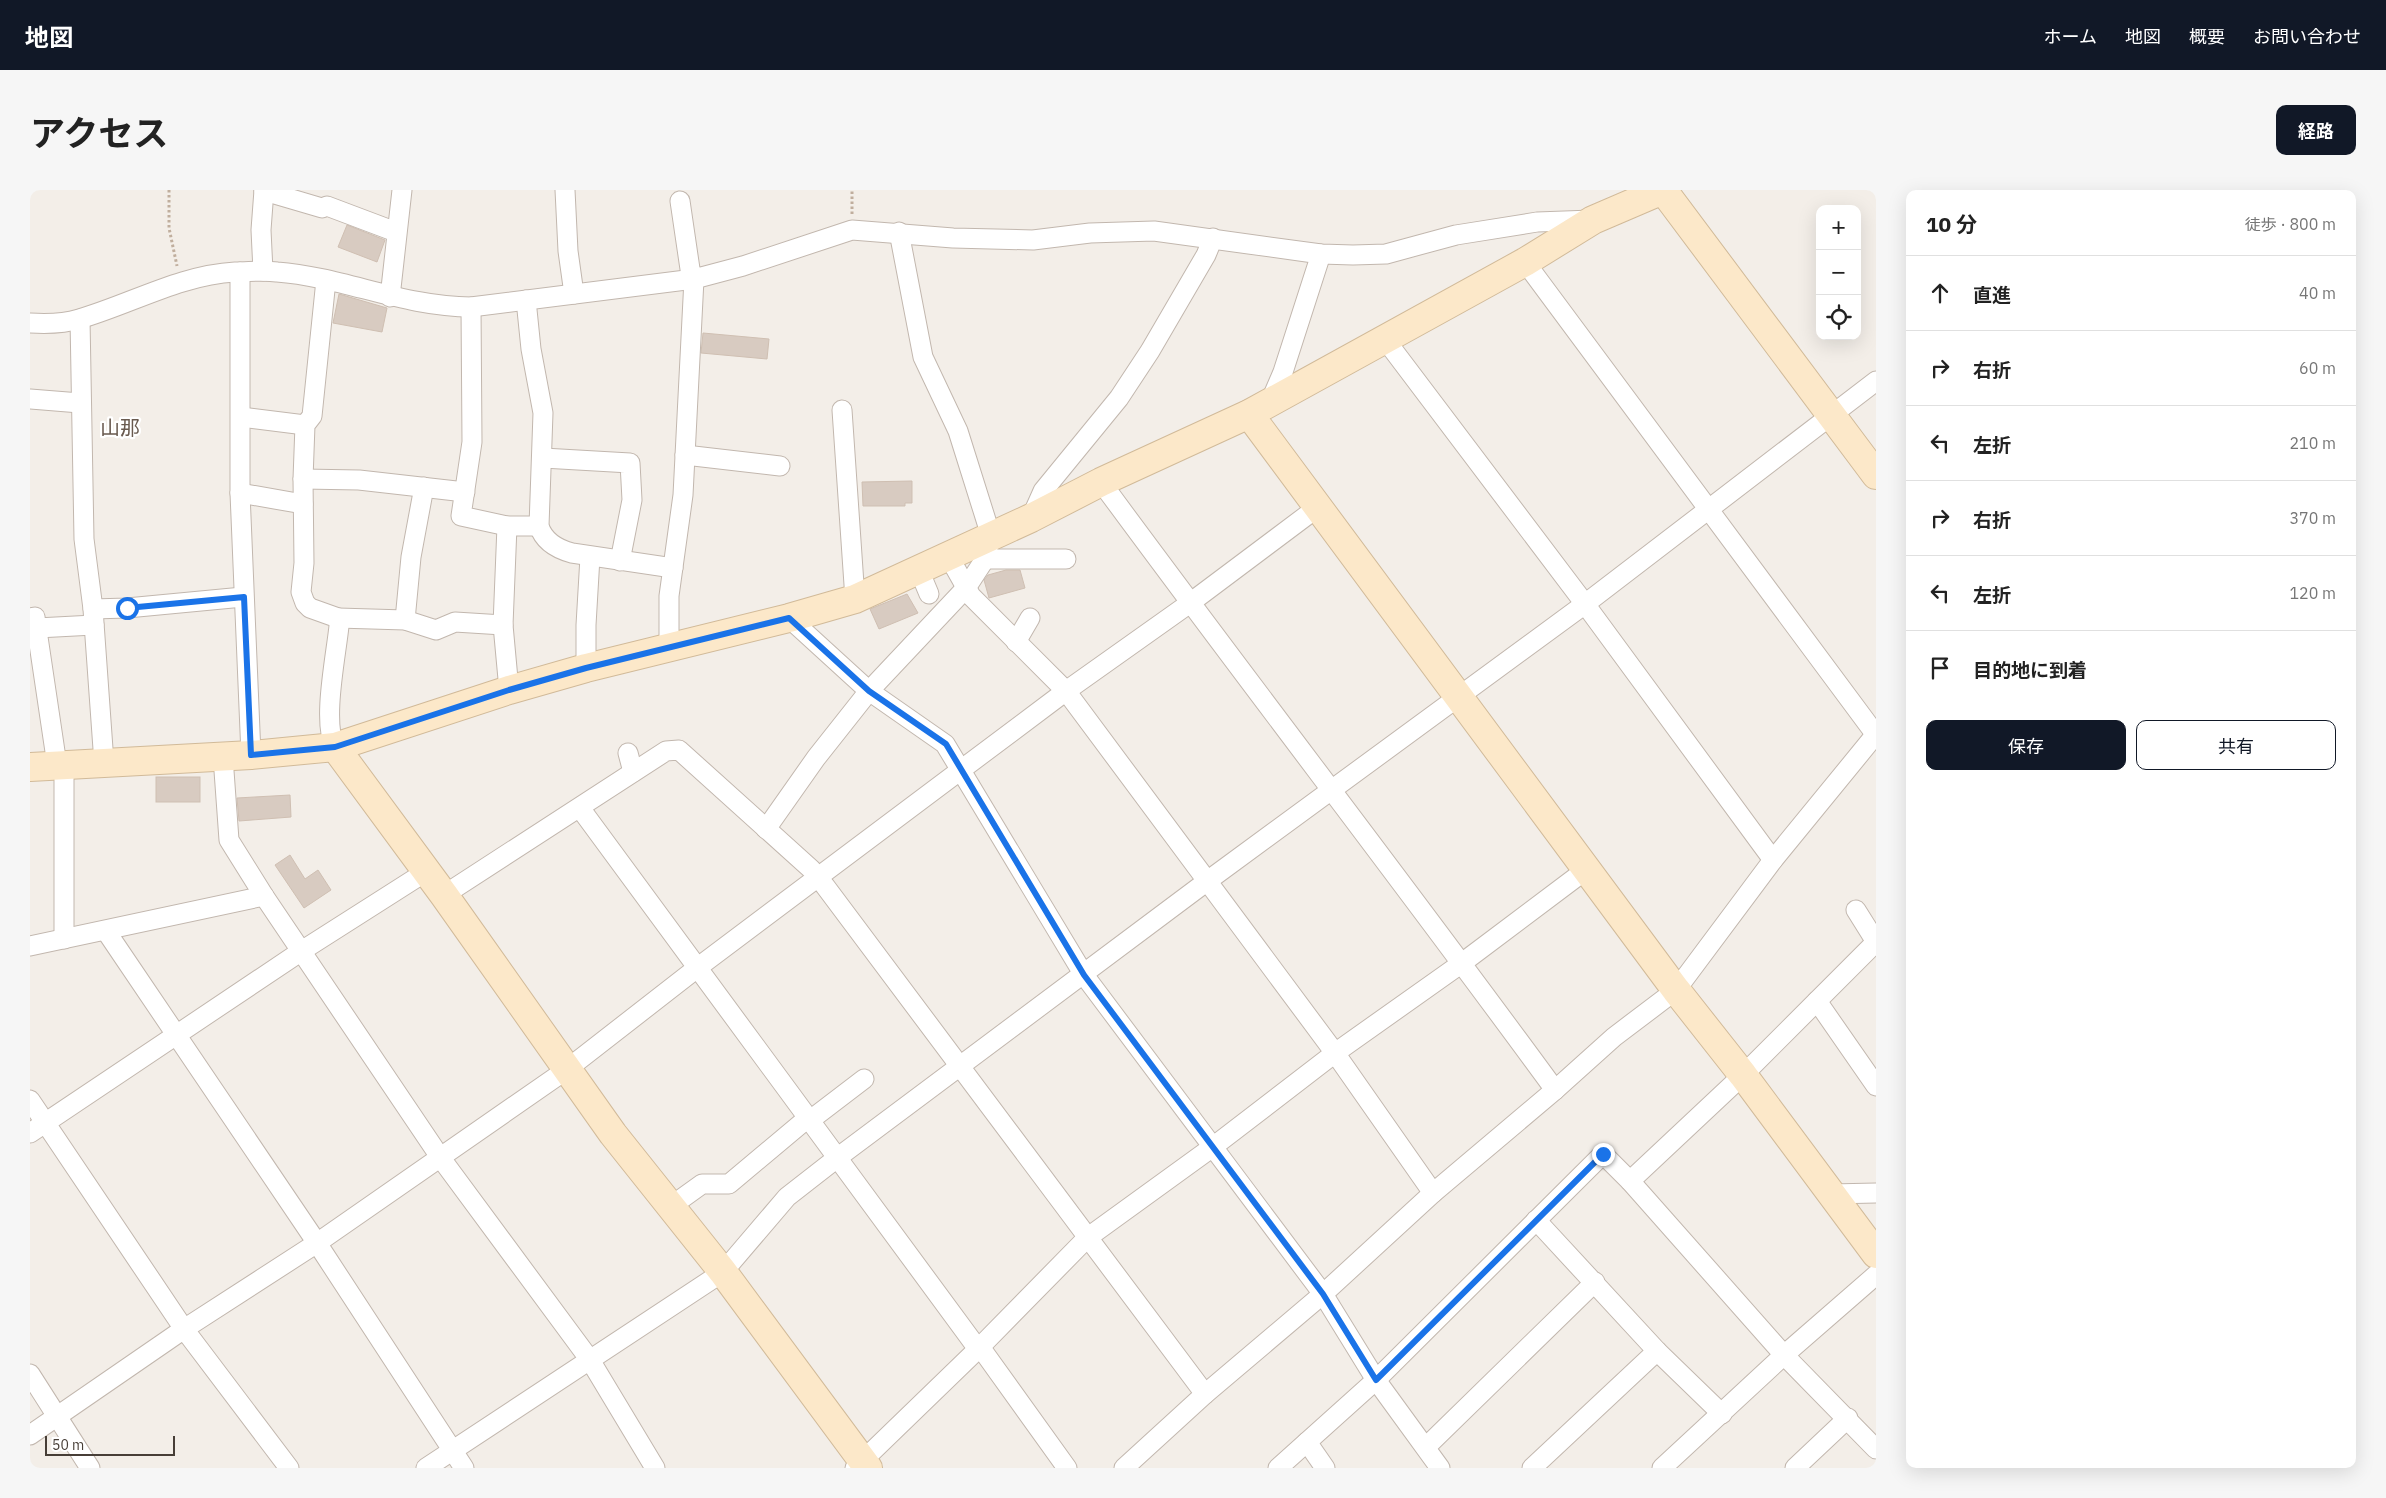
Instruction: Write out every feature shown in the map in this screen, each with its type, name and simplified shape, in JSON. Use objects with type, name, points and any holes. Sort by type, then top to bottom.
[{"type":"street","points":[[390,297],[402,190]]},
{"type":"street","points":[[565,190],[568,251],[574,294]]},
{"type":"street","points":[[30,766],[223,757],[335,747],[509,690],[586,668],[789,618],[924,582],[948,557],[988,547],[1031,518],[1101,482],[1260,407],[1525,262],[1593,220],[1663,190],[1876,475]]},
{"type":"street","points":[[263,271],[260,230],[264,191],[322,208],[327,206],[396,232]]},
{"type":"street","points":[[669,648],[669,596],[683,495],[694,278],[690,269],[680,201]]},
{"type":"street","points":[[30,324],[51,324],[80,319],[180,283],[240,272],[263,271],[326,280],[390,297],[445,307],[471,308],[694,278],[743,266],[852,230],[899,232],[953,238],[1033,240],[1090,233],[1154,231],[1321,254],[1386,254],[1474,232],[1537,222],[1593,220]]},
{"type":"street","points":[[766,829],[816,758],[869,691],[966,588],[988,547],[958,432],[923,357],[899,232]]},
{"type":"street","points":[[1031,518],[1043,491],[1119,398],[1150,351],[1206,255],[1213,238]]},
{"type":"street","points":[[1260,407],[1283,372],[1321,254]]},
{"type":"street","points":[[1124,1468],[1206,1394],[1323,1294],[1433,1193],[1555,1090],[1614,1037],[1676,990],[1773,860],[1876,734],[1525,262]]},
{"type":"street","points":[[240,272],[240,492],[251,755]]},
{"type":"street","points":[[326,280],[312,416],[305,425],[303,479],[303,597],[305,604],[310,608],[338,618],[404,620],[436,630],[455,622],[504,625]]},
{"type":"street","points":[[526,300],[530,349],[543,413],[543,458],[539,526],[544,537],[558,548],[590,557],[673,568]]},
{"type":"street","points":[[471,308],[472,442],[462,516],[507,526],[539,526]]},
{"type":"street","points":[[80,319],[80,403],[84,539],[94,617],[104,763]]},
{"type":"street","points":[[1384,338],[1585,604],[1773,860]]},
{"type":"street","points":[[426,1468],[723,1272],[786,1197],[1206,882],[1585,604],[1876,381]]},
{"type":"street","points":[[30,399],[80,403]]},
{"type":"street","points":[[1260,407],[1318,507],[1676,990],[1743,1075],[1876,1254]]},
{"type":"street","points":[[842,410],[855,599]]},
{"type":"street","points":[[241,417],[305,425]]},
{"type":"street","points":[[685,456],[780,466]]},
{"type":"street","points":[[543,458],[630,463],[632,500],[620,561]]},
{"type":"street","points":[[303,479],[359,480],[465,492]]},
{"type":"street","points":[[1101,482],[1190,604],[1462,963],[1555,1090]]},
{"type":"street","points":[[404,620],[411,557],[424,487]]},
{"type":"street","points":[[240,492],[303,504]]},
{"type":"street","points":[[30,1435],[184,1329],[318,1243],[566,1070],[697,968],[1066,691],[1190,604],[1318,507]]},
{"type":"street","points":[[507,526],[504,625],[509,690]]},
{"type":"street","points":[[988,547],[1066,559]]},
{"type":"street","points":[[586,668],[586,625],[590,557]]},
{"type":"street","points":[[948,557],[966,588],[1016,642],[1066,691],[1334,1053],[1433,1193]]},
{"type":"street","points":[[64,939],[61,765],[33,623],[94,617],[127,608],[244,597]]},
{"type":"street","points":[[338,618],[339,626],[330,698],[330,737],[335,747],[427,871],[566,1070],[670,1207],[723,1272],[862,1466],[1087,1238],[1214,1146],[1334,1053],[1462,963],[1587,869]]},
{"type":"street","points":[[789,618],[869,691],[946,744],[957,760],[960,772],[1084,975],[1214,1146],[1323,1294],[1376,1380],[1440,1468]]},
{"type":"street","points":[[1016,642],[1030,618]]},
{"type":"street","points":[[444,895],[666,751],[679,750],[818,878],[1206,1394]]},
{"type":"street","points":[[628,753],[634,772]]},
{"type":"street","points":[[223,757],[230,840],[264,896],[440,1157],[590,1360],[654,1468]]},
{"type":"street","points":[[580,808],[978,1349],[983,1351],[1067,1468]]},
{"type":"street","points":[[30,1133],[302,950],[427,871]]},
{"type":"street","points":[[30,946],[264,896]]},
{"type":"street","points":[[1630,1181],[1743,1075],[1876,942],[1856,910]]},
{"type":"street","points":[[106,931],[175,1036],[318,1243],[464,1468]]},
{"type":"street","points":[[1817,1002],[1876,1086]]},
{"type":"street","points":[[670,1207],[702,1184],[729,1184],[803,1122],[809,1120],[864,1079]]},
{"type":"street","points":[[30,1100],[184,1329],[289,1468]]},
{"type":"street","points":[[1278,1468],[1376,1380],[1603,1154],[1630,1181],[1784,1355],[1848,1418],[1876,1449]]},
{"type":"street","points":[[1831,1194],[1876,1193]]},
{"type":"street","points":[[1536,1220],[1657,1351],[1722,1414]]},
{"type":"street","points":[[1662,1468],[1784,1355],[1876,1275]]},
{"type":"street","points":[[1426,1447],[1594,1282]]},
{"type":"street","points":[[1532,1468],[1657,1351]]},
{"type":"street","points":[[30,1374],[58,1416],[62,1427],[90,1468]]},
{"type":"street","points":[[1795,1468],[1848,1418]]},
{"type":"street","points":[[1307,1442],[1325,1468]]},
{"type":"path","points":[[169,190],[168,228],[180,283]]},
{"type":"path","points":[[852,190],[852,230]]},
{"type":"building","points":[[347,225],[385,240],[377,262],[338,247]]},
{"type":"building","points":[[339,294],[387,308],[382,332],[333,323]]},
{"type":"building","points":[[703,333],[769,339],[767,359],[701,353]]},
{"type":"building","points":[[912,481],[912,503],[905,503],[905,506],[863,506],[862,482]]},
{"type":"building","points":[[1006,570],[1020,570],[1025,588],[989,598],[984,580],[988,575]]},
{"type":"building","points":[[907,594],[918,613],[879,629],[870,609]]},
{"type":"building","points":[[156,777],[200,777],[200,802],[156,802]]},
{"type":"building","points":[[290,795],[291,817],[239,821],[237,798]]},
{"type":"building","points":[[290,855],[305,879],[318,870],[331,890],[304,908],[275,865]]},
{"type":"district","name":"山那","points":[[120,427]]},
{"type":"route","points":[[127,608],[244,597],[251,755],[335,747],[509,690],[586,668],[789,618],[869,691],[946,744],[957,760],[960,772],[1084,975],[1214,1146],[1323,1294],[1376,1380],[1603,1154]]}]
